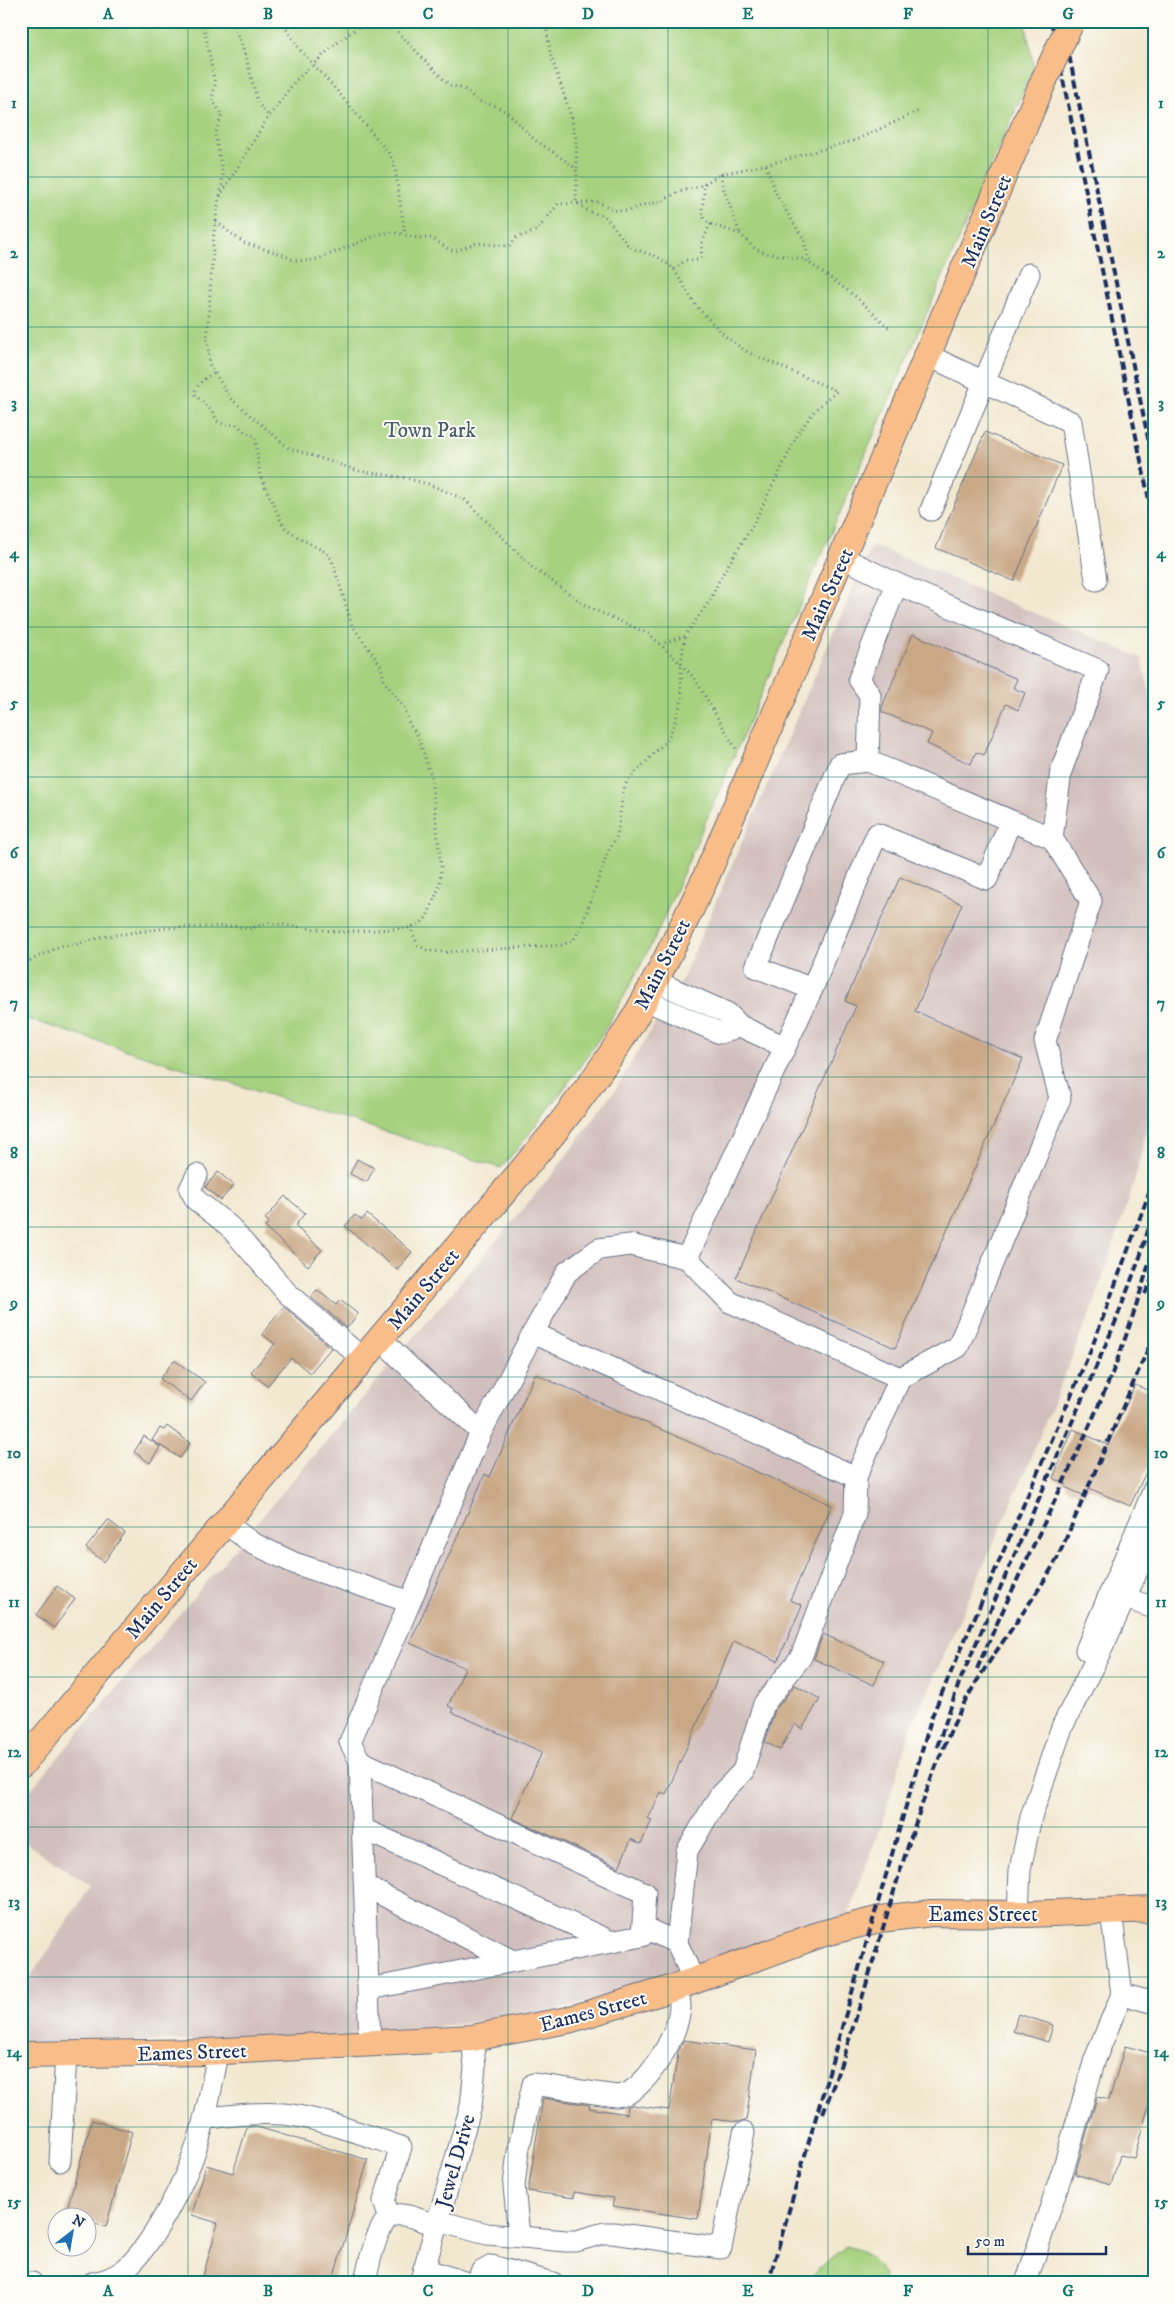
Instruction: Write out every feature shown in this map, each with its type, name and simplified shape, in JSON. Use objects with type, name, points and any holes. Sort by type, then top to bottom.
[{"type":"main road","name":"Main Street","points":[[21,1764],[578,1103],[599,1074],[650,990],[706,877],[843,558],[1044,80],[1070,23]]},
{"type":"main road","name":"Eames Street","points":[[21,2055],[216,2052],[472,2038],[568,2020],[685,1984],[821,1934],[873,1920],[927,1914],[1111,1912],[1154,1909]]},
{"type":"street","points":[[931,510],[1029,274]]},
{"type":"street","points":[[928,356],[1071,422],[1096,580]]},
{"type":"street","points":[[843,558],[897,584],[1098,670],[1061,771],[1052,838]]},
{"type":"street","points":[[868,761],[870,695],[859,679],[897,584]]},
{"type":"street","points":[[519,2236],[514,2186],[518,2152],[533,2084],[616,2096],[629,2093],[642,2083],[660,2059],[673,2034],[685,1984],[677,1944],[687,1851],[720,1795],[743,1771],[764,1704],[801,1657],[855,1514],[856,1477],[900,1378],[958,1347],[1060,1098],[1045,1041],[1091,900],[1052,838],[868,761],[840,764],[756,967],[812,989]]},
{"type":"street","points":[[687,1258],[812,989],[877,834],[987,879],[1010,822]]},
{"type":"street","points":[[650,990],[720,1033],[740,1026],[785,1047]]},
{"type":"street","points":[[197,1175],[190,1189],[196,1200],[229,1226],[288,1294],[363,1358]]},
{"type":"street","points":[[370,2044],[360,1761],[350,1742],[481,1432],[567,1272],[599,1249],[630,1245],[687,1258],[730,1302],[900,1378]]},
{"type":"street","points":[[533,1333],[856,1477]]},
{"type":"street","points":[[380,1338],[481,1432]]},
{"type":"street","points":[[1018,1914],[1020,1870],[1031,1817],[1062,1727],[1081,1664],[1154,1489]]},
{"type":"street","points":[[224,1522],[252,1543],[294,1563],[410,1602]]},
{"type":"street","points":[[1062,1727],[1104,1644],[1154,1534]]},
{"type":"street","points":[[1125,1598],[1154,1608]]},
{"type":"street","points":[[360,1761],[645,1893],[642,1936],[368,1989]]},
{"type":"street","points":[[363,1829],[612,1942]]},
{"type":"street","points":[[365,1886],[513,1962]]},
{"type":"street","points":[[1026,2283],[1065,2163],[1095,2059],[1122,1994],[1111,1912]]},
{"type":"street","points":[[643,1926],[677,1944]]},
{"type":"street","points":[[1122,1994],[1154,2003]]},
{"type":"street","name":"Jewel Drive","points":[[422,2276],[471,2106],[475,2067],[472,2038]]},
{"type":"street","points":[[92,2283],[112,2278],[122,2271],[134,2261],[152,2237],[185,2175],[198,2143],[216,2064],[216,2052]]},
{"type":"street","points":[[60,2161],[66,2054]]},
{"type":"street","points":[[204,2119],[238,2114],[286,2114],[306,2118],[401,2147],[384,2201],[389,2217]]},
{"type":"street","points":[[364,2283],[380,2228],[389,2217],[404,2215],[487,2234],[576,2241],[604,2233],[613,2233],[721,2248],[744,2133]]},
{"type":"street","points":[[477,2283],[483,2270],[495,2266],[553,2283]]},
{"type":"street","points":[[422,2276],[467,2283]]},
{"type":"street","points":[[25,2283],[32,2283]]},
{"type":"path","points":[[203,21],[215,84],[212,99],[222,115],[214,134],[223,175],[216,222],[207,339],[210,365],[230,398],[288,448],[359,472],[406,478],[428,484],[464,499],[532,568],[588,607],[648,634],[681,664],[695,678],[750,772]]},
{"type":"path","points":[[232,21],[245,54],[258,102],[269,116]]},
{"type":"path","points":[[282,21],[300,50],[333,86],[388,152],[394,162],[405,234]]},
{"type":"path","points":[[219,198],[269,116],[295,81],[333,46],[366,21]]},
{"type":"path","points":[[386,21],[443,80],[452,86],[464,89],[478,101],[496,106],[508,113],[535,140],[572,165],[577,172]]},
{"type":"path","points":[[413,926],[412,932],[418,945],[429,951],[448,952],[563,945],[574,939],[580,928],[608,852],[617,836],[623,792],[627,781],[667,740],[673,728],[682,699],[681,664],[685,636],[712,596],[719,580],[753,525],[799,432],[815,410],[837,391],[747,352],[725,336],[696,306],[674,269],[658,257],[634,249],[627,244],[611,221],[588,211],[576,202],[576,140],[551,56],[545,21]]},
{"type":"path","points":[[216,222],[244,243],[284,255],[293,260],[305,261],[318,259],[380,234],[393,232],[417,238],[432,238],[450,250],[456,251],[476,243],[509,246],[516,238],[536,231],[558,204],[598,202],[621,212],[644,204],[660,202],[678,192],[706,183],[721,174],[766,165],[856,140],[921,110]]},
{"type":"path","points":[[766,165],[777,196],[803,238],[810,263]]},
{"type":"path","points":[[721,174],[723,187],[740,234],[755,249],[766,253],[796,257],[810,263],[855,296],[890,328]]},
{"type":"path","points":[[706,183],[702,211],[703,217],[710,224],[740,234]]},
{"type":"path","points":[[674,269],[686,260],[697,260],[701,257],[702,243],[710,224]]},
{"type":"path","points":[[21,965],[60,946],[75,945],[101,937],[166,928],[235,926],[248,929],[268,923],[340,932],[387,930],[413,926],[421,923],[427,917],[440,885],[441,866],[431,776],[418,736],[409,724],[405,709],[384,681],[381,666],[352,625],[332,560],[327,553],[284,527],[260,476],[255,436],[244,432],[236,424],[225,425],[217,421],[213,410],[197,397],[194,392],[204,378],[215,373]]},
{"type":"path","points":[[660,644],[685,636]]},
{"type":"shaded area","points":[[872,545],[1142,658],[1154,713],[1154,1099],[1135,1179],[1096,1298],[1025,1472],[910,1731],[885,1813],[847,1919],[685,1970],[609,1997],[535,2015],[349,2037],[21,2044],[21,1991],[91,1886],[21,1840],[21,1801],[555,1171],[615,1090],[683,977]]},
{"type":"green space","name":"Town Park","points":[[21,21],[1025,21],[1034,67],[657,933],[619,1005],[594,1046],[572,1078],[501,1168],[21,1017]]},
{"type":"green space","points":[[847,2246],[865,2253],[873,2259],[884,2275],[883,2283],[806,2283],[817,2270]]},
{"type":"green space","points":[[621,2278],[647,2283],[600,2283],[601,2280]]},
{"type":"building","points":[[985,432],[1062,465],[1014,581],[936,548]]},
{"type":"building","points":[[913,634],[1017,679],[1013,688],[1025,693],[1018,710],[1006,704],[984,755],[976,752],[971,764],[927,744],[932,733],[882,712],[882,707]]},
{"type":"building","points":[[900,877],[962,904],[915,1011],[1023,1059],[895,1348],[736,1278],[856,1006],[845,1001]]},
{"type":"building","points":[[357,1159],[374,1168],[367,1182],[350,1174]]},
{"type":"building","points":[[218,1172],[234,1185],[221,1200],[205,1187]]},
{"type":"building","points":[[285,1196],[305,1213],[295,1226],[322,1250],[308,1266],[265,1227],[269,1222],[265,1219]]},
{"type":"building","points":[[367,1214],[412,1252],[397,1270],[345,1226],[355,1215],[362,1220]]},
{"type":"building","points":[[317,1290],[336,1305],[340,1300],[358,1314],[347,1328],[311,1297]]},
{"type":"building","points":[[284,1307],[331,1348],[310,1373],[291,1358],[267,1386],[251,1372],[275,1344],[262,1334]]},
{"type":"building","points":[[174,1360],[205,1382],[191,1401],[160,1379]]},
{"type":"building","points":[[535,1374],[832,1505],[790,1600],[802,1605],[778,1661],[734,1641],[666,1794],[661,1792],[648,1819],[652,1820],[641,1844],[631,1839],[619,1867],[512,1818],[542,1752],[452,1712],[454,1709],[448,1706],[465,1668],[410,1643],[485,1474],[490,1477]]},
{"type":"building","points":[[1135,1385],[1154,1393],[1154,1455],[1130,1506],[1089,1488],[1085,1496],[1065,1487],[1067,1484],[1053,1478],[1073,1429],[1108,1445]]},
{"type":"building","points":[[167,1426],[190,1443],[180,1458],[152,1440],[160,1428],[164,1430]]},
{"type":"building","points":[[144,1436],[160,1447],[150,1463],[134,1452]]},
{"type":"building","points":[[108,1520],[125,1533],[104,1562],[86,1548]]},
{"type":"building","points":[[57,1586],[75,1599],[54,1628],[36,1615]]},
{"type":"building","points":[[823,1634],[884,1661],[874,1685],[814,1659]]},
{"type":"building","points":[[795,1685],[820,1699],[802,1729],[794,1724],[780,1750],[765,1742],[775,1710]]},
{"type":"building","points":[[1018,2014],[1053,2025],[1048,2042],[1013,2031]]},
{"type":"building","points":[[684,2040],[756,2050],[746,2121],[712,2119],[698,2219],[612,2206],[614,2198],[574,2192],[574,2198],[528,2191],[543,2098],[590,2105],[589,2108],[627,2114],[628,2106],[632,2105],[669,2110],[678,2053]]},
{"type":"building","points":[[1125,2046],[1154,2054],[1154,2099],[1151,2098],[1134,2158],[1120,2155],[1111,2185],[1075,2174],[1097,2097],[1109,2100]]},
{"type":"building","points":[[92,2120],[132,2132],[106,2227],[98,2225],[98,2206],[68,2206]]},
{"type":"building","points":[[254,2126],[368,2160],[332,2283],[201,2283],[218,2223],[192,2215],[206,2165],[233,2173],[247,2127]]},
{"type":"railway","points":[[1051,21],[1154,524]]},
{"type":"railway","points":[[1062,21],[1154,467]]},
{"type":"railway","points":[[768,2283],[932,1716],[1092,1347],[1154,1180]]},
{"type":"railway","points":[[937,1747],[959,1683],[1115,1323],[1140,1257],[1154,1211]]},
{"type":"railway","points":[[977,1669],[1079,1450],[1111,1376],[1129,1328],[1154,1247]]},
{"type":"railway","points":[[1145,1294],[1154,1275]]},
{"type":"railway","points":[[823,2113],[856,2017],[915,1824],[951,1730],[975,1684],[1058,1557],[1154,1335]]}]
